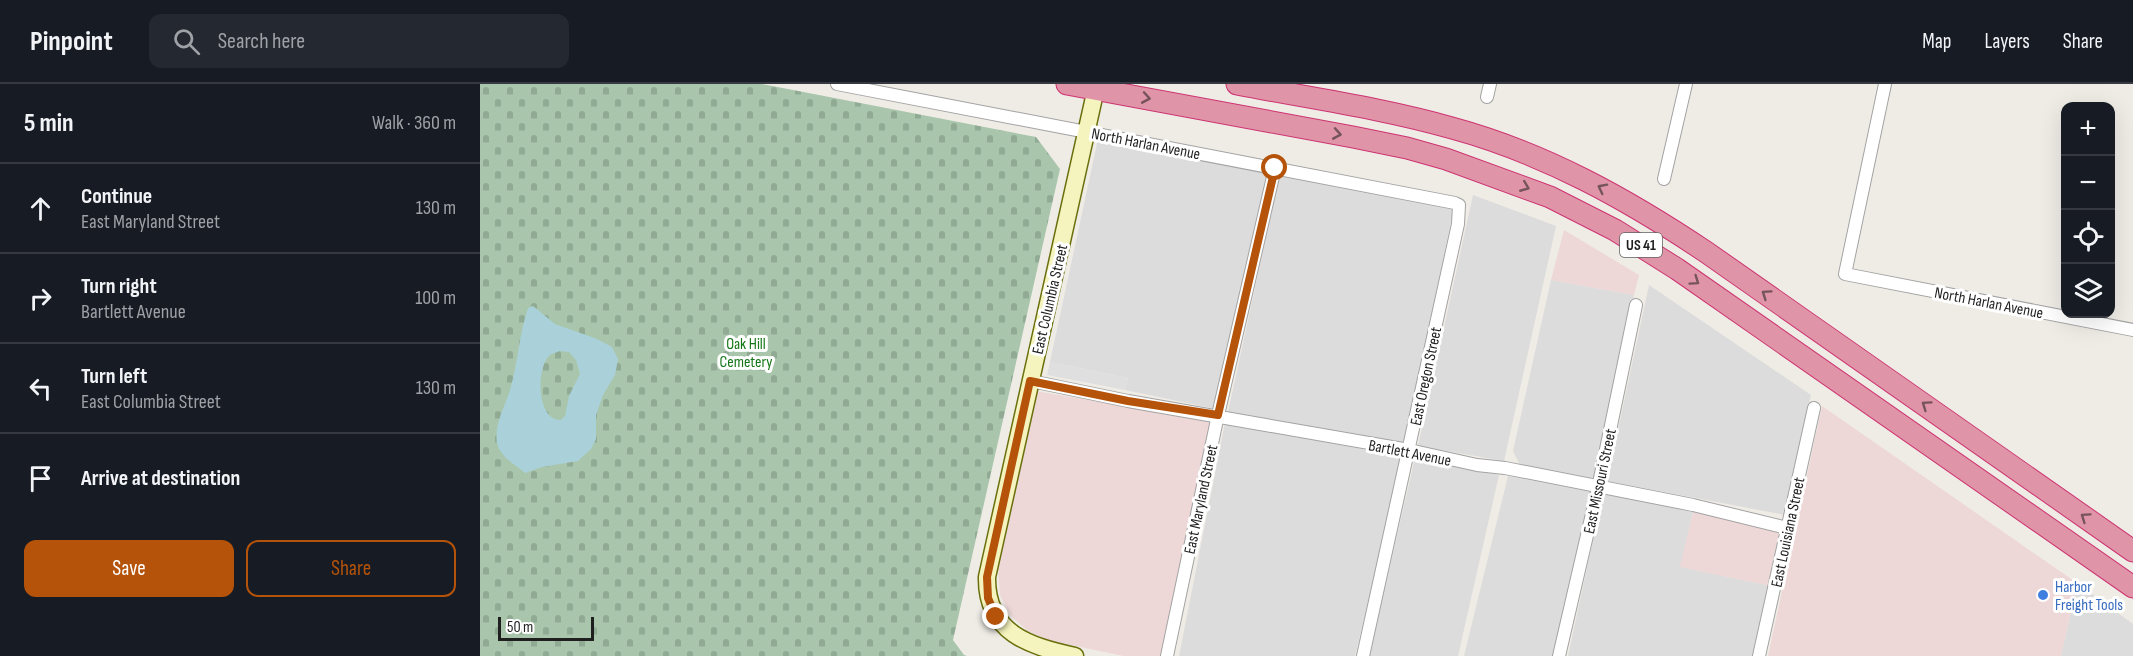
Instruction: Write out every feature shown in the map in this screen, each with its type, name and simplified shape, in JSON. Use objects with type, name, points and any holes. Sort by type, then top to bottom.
[{"type":"highway","name":"US 41","points":[[1067,84],[1096,87],[1407,148],[1476,168],[1550,197],[1615,230],[1677,269],[2133,587]]},
{"type":"highway","name":"US 41","points":[[1237,84],[1385,112],[1454,128],[1532,156],[1605,190],[1659,220],[1706,252],[2133,551]]},
{"type":"street","name":"North Harlan Avenue","points":[[837,84],[1455,203]]},
{"type":"street","points":[[1487,97],[1490,84]]},
{"type":"street","points":[[1664,179],[1686,84]]},
{"type":"street","name":"North Harlan Avenue","points":[[1885,84],[1845,274],[2133,330]]},
{"type":"street","name":"East Columbia Street","points":[[1075,656],[1025,641],[1006,628],[996,617],[988,598],[987,577],[1096,87]]},
{"type":"street","name":"East Maryland Street","points":[[1167,656],[1218,415],[1275,168]]},
{"type":"street","name":"East Oregon Street","points":[[1363,656],[1458,224],[1460,209],[1455,203]]},
{"type":"street","name":"East Missouri Street","points":[[1559,656],[1598,488],[1636,305]]},
{"type":"street","name":"Bartlett Avenue","points":[[1030,381],[1128,401],[1409,450],[1477,465],[1505,468],[1693,505],[1787,528]]},
{"type":"street","name":"East Louisiana Street","points":[[1759,656],[1814,408]]},
{"type":"shaded area","points":[[1098,139],[1270,172],[1216,409],[1125,390],[1128,378],[1050,362]]},
{"type":"shaded area","points":[[1280,173],[1454,207],[1405,444],[1228,412]]},
{"type":"shaded area","points":[[1473,195],[1556,226],[1504,461],[1418,446]]},
{"type":"shaded area","points":[[1564,230],[1639,275],[1634,295],[1551,280]]},
{"type":"shaded area","points":[[1551,280],[1634,295],[1594,479],[1520,465],[1513,451]]},
{"type":"shaded area","points":[[1649,285],[1811,395],[1785,515],[1607,481]]},
{"type":"shaded area","points":[[1050,362],[1128,378],[1125,390],[1047,375]]},
{"type":"shaded area","points":[[1035,391],[1213,421],[1164,656],[1124,656],[1051,641],[1029,632],[1011,616],[1000,595],[998,568]]},
{"type":"shaded area","points":[[1822,406],[2077,583],[2061,656],[1768,656]]},
{"type":"shaded area","points":[[1225,423],[1403,457],[1355,656],[1179,656]]},
{"type":"shaded area","points":[[1415,458],[1499,475],[1458,656],[1369,656]]},
{"type":"shaded area","points":[[1508,476],[1591,492],[1555,656],[1464,656]]},
{"type":"shaded area","points":[[1603,494],[1693,512],[1681,567],[1771,586],[1756,656],[1568,656]]},
{"type":"shaded area","points":[[1693,512],[1783,530],[1771,586],[1680,567]]},
{"type":"shaded area","points":[[2077,583],[2133,624],[2133,656],[2061,656]]},
{"type":"green space","name":"Oak Hill Cemetery","points":[[480,84],[762,84],[1036,137],[1060,169],[953,640],[967,656],[480,656]]},
{"type":"water","points":[[533,306],[555,324],[597,339],[612,347],[618,359],[615,375],[603,395],[596,415],[596,439],[591,449],[578,461],[542,467],[525,473],[501,452],[496,436],[498,423],[513,380],[528,308]],"holes":[[[559,351],[569,352],[576,360],[580,374],[569,396],[565,416],[561,420],[553,418],[543,403],[542,370],[550,355]]]},
{"type":"place","name":"Harbor Freight Tools","points":[[2043,595]]},
{"type":"route","points":[[996,617],[988,598],[987,577],[1030,381],[1128,401],[1218,415],[1275,168]]}]
